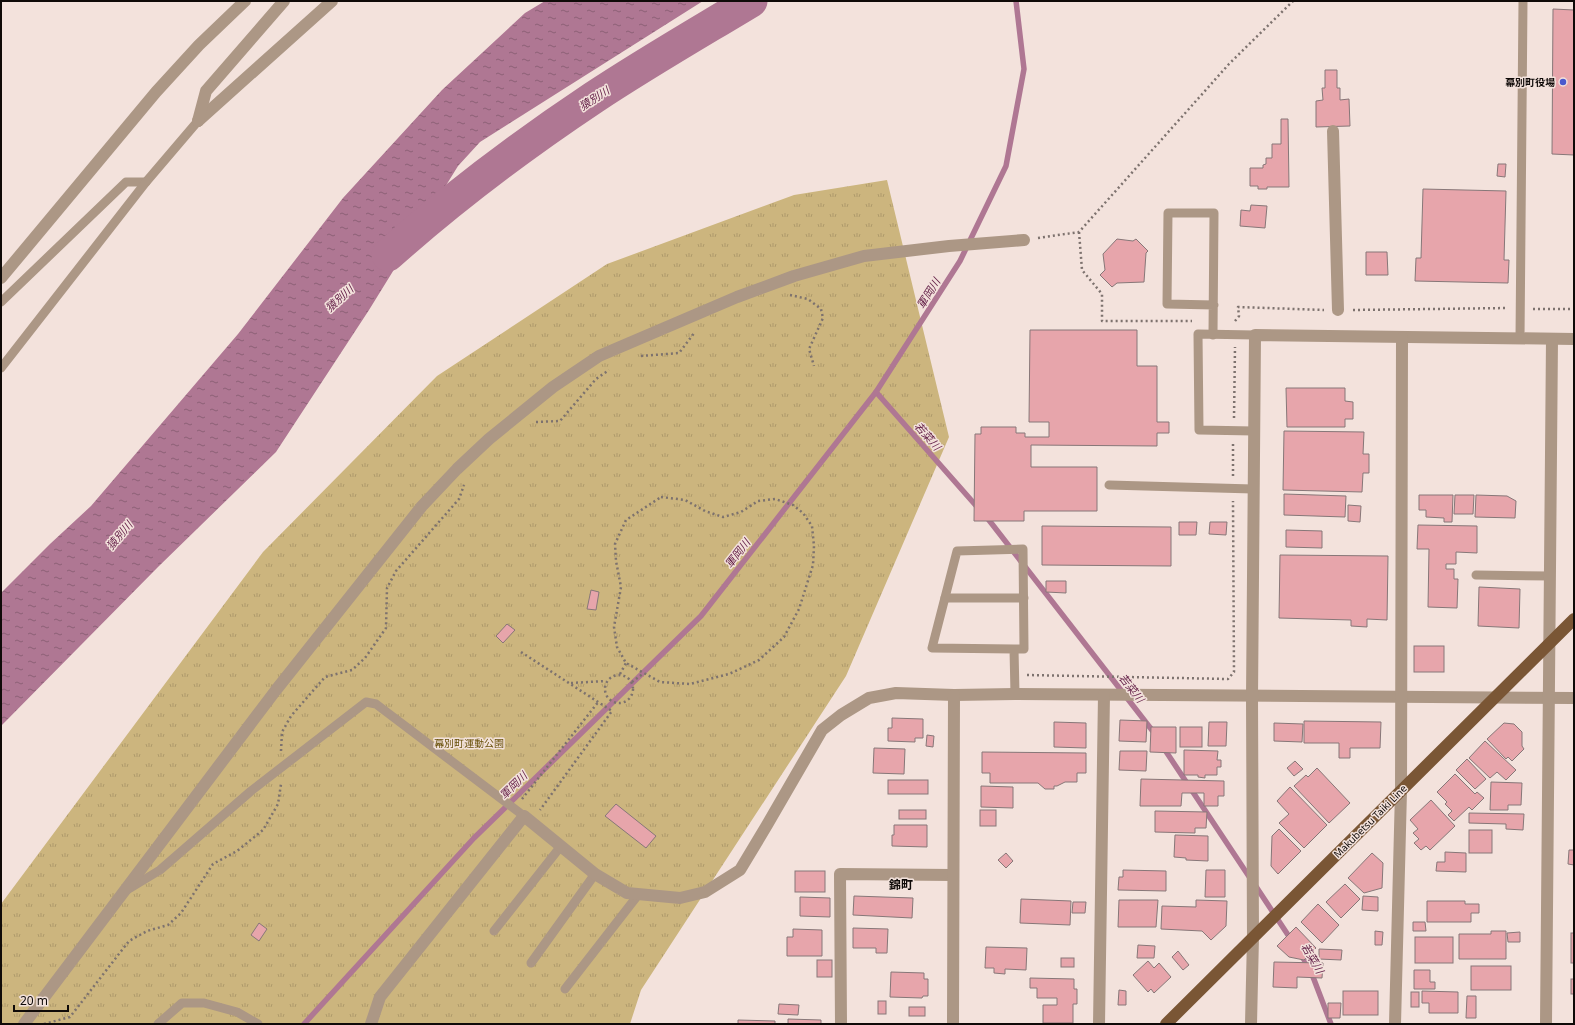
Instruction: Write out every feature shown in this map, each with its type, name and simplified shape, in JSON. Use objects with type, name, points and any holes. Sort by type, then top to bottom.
[{"type":"main road","name":"Makubetsu Taiki Line","points":[[1166,1024],[1574,619]]},
{"type":"street","points":[[1,278],[156,92],[199,45],[245,1]]},
{"type":"street","points":[[198,121],[206,91],[284,1]]},
{"type":"street","points":[[198,121],[332,1]]},
{"type":"street","points":[[1333,131],[1338,310]]},
{"type":"street","points":[[24,1024],[276,690],[422,506],[457,469],[489,439],[553,387],[599,356],[736,297],[794,276],[864,256],[949,246],[1024,240]]},
{"type":"street","points":[[1250,1024],[1253,937],[1252,697],[1255,336],[1574,339]]},
{"type":"street","points":[[1395,1024],[1401,791],[1400,697],[1402,338]]},
{"type":"street","points":[[1546,1024],[1552,339]]},
{"type":"street","points":[[371,1024],[380,997],[528,819],[595,874],[627,893],[680,898],[705,892],[740,870],[822,730],[841,715],[869,698],[896,693],[954,696],[1015,694],[1252,697],[1574,698]]},
{"type":"street","points":[[1098,1024],[1104,695]]},
{"type":"street","points":[[953,1024],[952,875],[954,696]]},
{"type":"street","points":[[841,1024],[840,874],[952,875]]},
{"type":"lane","points":[[1520,339],[1523,1]]},
{"type":"lane","points":[[1,368],[146,182],[198,121]]},
{"type":"lane","points":[[1,302],[126,182],[146,182]]},
{"type":"lane","points":[[1213,335],[1214,305],[1214,214],[1168,213],[1167,304],[1214,305]]},
{"type":"lane","points":[[1254,431],[1199,430],[1198,334],[1255,336]]},
{"type":"lane","points":[[1109,485],[1253,489]]},
{"type":"lane","points":[[1023,549],[1024,649],[932,648],[945,598],[957,551],[1023,549]]},
{"type":"lane","points":[[1476,575],[1550,576]]},
{"type":"lane","points":[[945,598],[1024,598]]},
{"type":"lane","points":[[1014,650],[1015,694]]},
{"type":"lane","points":[[124,892],[160,870],[281,768],[366,702],[376,704],[528,819]]},
{"type":"lane","points":[[494,931],[561,846]]},
{"type":"lane","points":[[532,963],[595,874]]},
{"type":"lane","points":[[565,989],[638,894]]},
{"type":"lane","points":[[158,1024],[182,1003],[204,1003],[237,1012],[258,1024]]},
{"type":"path","points":[[1024,240],[1079,232],[1229,64],[1293,1]]},
{"type":"path","points":[[1079,232],[1082,270],[1102,294],[1102,321],[1235,321]]},
{"type":"path","points":[[785,297],[792,294],[808,299],[820,309],[823,318],[809,349],[814,366]]},
{"type":"path","points":[[1015,675],[1228,679],[1234,672],[1233,431],[1235,321],[1239,316],[1238,307],[1338,310],[1520,308],[1574,309]]},
{"type":"path","points":[[634,357],[660,354],[679,354],[696,330]]},
{"type":"path","points":[[531,426],[537,421],[560,421],[596,379],[610,369]]},
{"type":"path","points":[[44,1024],[70,1017],[129,941],[147,931],[168,925],[181,913],[213,864],[237,851],[263,830],[278,804],[281,791],[282,732],[292,716],[325,677],[352,670],[365,658],[386,628],[387,588],[396,571],[458,499],[466,480]]},
{"type":"path","points":[[661,497],[685,500],[705,511],[723,517],[741,512],[758,501],[775,499],[793,505],[803,513],[812,526],[814,546],[813,565],[799,609],[784,636],[759,660],[729,674],[690,684],[660,682],[626,663],[617,647],[614,627],[621,587],[616,561],[615,544],[626,520],[661,497]]},
{"type":"path","points":[[521,652],[599,701],[612,711],[528,819]]},
{"type":"path","points":[[620,674],[626,663]]},
{"type":"path","points":[[632,682],[644,673]]},
{"type":"path","points":[[620,674],[627,677],[632,682],[634,690],[631,697],[626,702],[618,704],[611,701],[606,696],[604,688],[606,681],[612,676],[620,674]]},
{"type":"path","points":[[570,683],[606,681]]},
{"type":"path","points":[[515,808],[599,701]]},
{"type":"path","points":[[607,707],[611,701]]},
{"type":"green space","name":"幕別町運動公園","points":[[887,180],[949,437],[846,676],[641,990],[630,1024],[1,1024],[1,904],[263,552],[437,376],[607,264],[794,195]]},
{"type":"water","points":[[545,1],[703,1],[480,142],[458,166],[369,310],[276,452],[158,567],[1,726],[1,593],[91,506],[238,334],[343,198],[442,90],[525,13]]},
{"type":"building","name":"幕別町役場","points":[[1553,9],[1574,10],[1574,155],[1552,154]]},
{"type":"building","points":[[1325,70],[1337,70],[1337,88],[1340,88],[1340,100],[1349,99],[1350,126],[1316,127],[1316,101],[1323,100],[1322,88],[1325,88]]},
{"type":"building","points":[[1281,119],[1288,119],[1289,187],[1267,187],[1267,189],[1258,189],[1258,186],[1250,186],[1250,168],[1263,168],[1263,165],[1266,164],[1266,158],[1272,158],[1272,144],[1281,144]]},
{"type":"building","points":[[1498,164],[1506,164],[1505,177],[1497,176]]},
{"type":"building","points":[[1423,189],[1506,191],[1504,260],[1509,260],[1508,283],[1415,281],[1416,258],[1421,258]]},
{"type":"building","points":[[1251,205],[1267,206],[1265,228],[1240,226],[1241,210],[1250,211]]},
{"type":"building","points":[[1117,239],[1133,241],[1136,239],[1148,251],[1146,253],[1144,282],[1117,283],[1112,287],[1100,275],[1105,270],[1103,254]]},
{"type":"building","points":[[1366,252],[1387,252],[1388,275],[1366,275]]},
{"type":"building","points":[[1030,330],[1137,330],[1137,366],[1157,366],[1157,422],[1169,422],[1169,433],[1157,433],[1157,446],[1031,445],[1031,467],[1097,467],[1097,511],[1024,511],[1024,521],[974,521],[975,434],[981,434],[981,427],[1016,427],[1016,433],[1025,433],[1025,437],[1049,437],[1049,422],[1029,422]]},
{"type":"building","points":[[1286,388],[1345,388],[1345,401],[1353,402],[1353,419],[1345,419],[1345,427],[1287,427]]},
{"type":"building","points":[[1284,431],[1364,432],[1363,454],[1369,454],[1369,473],[1363,473],[1362,492],[1283,490]]},
{"type":"building","points":[[1284,494],[1346,496],[1345,517],[1284,515]]},
{"type":"building","points":[[1419,495],[1453,495],[1452,522],[1444,522],[1444,518],[1426,517],[1426,510],[1419,510]]},
{"type":"building","points":[[1455,495],[1474,495],[1473,514],[1454,514]]},
{"type":"building","points":[[1476,495],[1507,496],[1516,501],[1515,518],[1475,517]]},
{"type":"building","points":[[1348,505],[1361,506],[1360,522],[1348,521]]},
{"type":"building","points":[[1179,522],[1197,522],[1196,535],[1179,535]]},
{"type":"building","points":[[1210,522],[1227,522],[1226,535],[1209,534]]},
{"type":"building","points":[[1418,525],[1477,526],[1477,553],[1456,552],[1456,564],[1446,564],[1446,569],[1454,569],[1454,579],[1458,579],[1457,608],[1428,607],[1429,549],[1417,549]]},
{"type":"building","points":[[1042,526],[1171,527],[1171,566],[1042,565]]},
{"type":"building","points":[[1286,530],[1322,531],[1322,548],[1286,547]]},
{"type":"building","points":[[1280,555],[1388,556],[1387,620],[1367,619],[1367,627],[1351,626],[1351,620],[1279,618]]},
{"type":"building","points":[[1046,581],[1066,581],[1066,593],[1046,592]]},
{"type":"building","points":[[1479,587],[1520,589],[1519,628],[1478,626]]},
{"type":"building","points":[[591,590],[599,592],[596,610],[587,609]]},
{"type":"building","points":[[507,624],[515,630],[503,643],[496,636]]},
{"type":"building","points":[[1414,646],[1444,646],[1444,672],[1414,672]]},
{"type":"building","points":[[892,718],[923,719],[923,738],[915,738],[915,742],[888,741],[888,728],[892,728]]},
{"type":"building","points":[[1120,720],[1147,721],[1146,742],[1119,741]]},
{"type":"building","points":[[1304,721],[1381,722],[1380,748],[1350,748],[1350,758],[1339,758],[1339,743],[1304,743]]},
{"type":"building","points":[[1054,722],[1086,723],[1086,748],[1054,747]]},
{"type":"building","points":[[1209,722],[1227,722],[1226,746],[1208,746]]},
{"type":"building","points":[[1274,723],[1303,724],[1302,742],[1274,741]]},
{"type":"building","points":[[1504,723],[1514,724],[1522,732],[1522,746],[1524,749],[1512,761],[1508,757],[1506,759],[1487,739]]},
{"type":"building","points":[[1151,727],[1176,727],[1176,753],[1150,752]]},
{"type":"building","points":[[1180,727],[1202,727],[1202,747],[1180,747]]},
{"type":"building","points":[[927,735],[934,736],[933,747],[926,746]]},
{"type":"building","points":[[1485,741],[1516,770],[1506,780],[1497,772],[1490,778],[1469,758]]},
{"type":"building","points":[[874,748],[905,749],[904,774],[873,773]]},
{"type":"building","points":[[1184,750],[1218,751],[1217,760],[1221,760],[1221,767],[1217,767],[1217,775],[1205,775],[1205,778],[1198,777],[1198,775],[1184,775]]},
{"type":"building","points":[[1120,751],[1147,751],[1146,771],[1119,770]]},
{"type":"building","points":[[982,752],[1086,753],[1086,773],[1077,773],[1077,782],[1065,782],[1054,786],[1054,789],[1045,789],[1038,783],[990,783],[990,773],[982,773]]},
{"type":"building","points":[[1467,759],[1486,779],[1475,789],[1456,770]]},
{"type":"building","points":[[1295,761],[1303,769],[1294,776],[1287,768]]},
{"type":"building","points":[[1317,768],[1350,803],[1329,823],[1294,786],[1306,775],[1308,777]]},
{"type":"building","points":[[1455,774],[1475,794],[1477,792],[1484,798],[1472,810],[1469,807],[1454,821],[1448,815],[1452,811],[1445,804],[1447,802],[1437,792]]},
{"type":"building","points":[[1141,779],[1224,781],[1224,796],[1218,796],[1218,806],[1204,806],[1204,793],[1182,793],[1181,806],[1140,806]]},
{"type":"building","points":[[888,780],[928,780],[928,794],[888,794]]},
{"type":"building","points":[[1491,782],[1522,783],[1521,805],[1508,805],[1508,810],[1490,810]]},
{"type":"building","points":[[981,786],[1013,787],[1013,808],[981,807]]},
{"type":"building","points":[[1290,787],[1327,825],[1304,848],[1279,823],[1289,814],[1277,801]]},
{"type":"building","points":[[1431,800],[1455,826],[1430,850],[1426,846],[1421,850],[1414,843],[1419,839],[1413,833],[1418,829],[1410,820]]},
{"type":"building","points":[[616,804],[656,836],[646,848],[605,816]]},
{"type":"building","points":[[899,810],[926,810],[926,819],[899,819]]},
{"type":"building","points":[[980,810],[996,810],[996,826],[980,826]]},
{"type":"building","points":[[1155,811],[1207,812],[1206,828],[1195,828],[1195,833],[1155,832]]},
{"type":"building","points":[[1469,813],[1524,814],[1523,830],[1506,829],[1506,824],[1469,823]]},
{"type":"building","points":[[894,825],[927,825],[927,847],[892,846]]},
{"type":"building","points":[[1279,829],[1301,851],[1278,874],[1271,866],[1272,836]]},
{"type":"building","points":[[1469,830],[1492,830],[1492,853],[1469,853]]},
{"type":"building","points":[[1175,835],[1208,836],[1208,861],[1186,860],[1186,858],[1174,857]]},
{"type":"building","points":[[1569,850],[1574,850],[1574,865],[1568,864]]},
{"type":"building","points":[[1445,852],[1466,853],[1466,872],[1436,871],[1437,862],[1445,862]]},
{"type":"building","points":[[1006,853],[1013,861],[1006,868],[998,860]]},
{"type":"building","points":[[1372,853],[1383,863],[1382,888],[1364,893],[1348,878]]},
{"type":"building","points":[[1123,870],[1166,871],[1166,891],[1118,890],[1119,877],[1123,877]]},
{"type":"building","points":[[1206,870],[1225,870],[1225,897],[1205,897]]},
{"type":"building","points":[[795,871],[825,871],[825,892],[795,892]]},
{"type":"building","points":[[1345,884],[1360,899],[1341,918],[1326,902]]},
{"type":"building","points":[[854,896],[913,898],[912,918],[853,915]]},
{"type":"building","points":[[1363,896],[1378,897],[1378,911],[1362,910]]},
{"type":"building","points":[[800,897],[830,898],[830,917],[800,916]]},
{"type":"building","points":[[1021,899],[1071,901],[1070,925],[1020,923]]},
{"type":"building","points":[[1119,900],[1158,900],[1156,927],[1118,927]]},
{"type":"building","points":[[1196,900],[1227,901],[1226,926],[1211,940],[1202,931],[1161,929],[1162,906],[1196,907]]},
{"type":"building","points":[[1427,901],[1465,901],[1465,904],[1479,904],[1479,913],[1471,913],[1471,922],[1427,922]]},
{"type":"building","points":[[1073,902],[1086,902],[1085,913],[1072,913]]},
{"type":"building","points":[[1318,904],[1339,925],[1322,943],[1301,922]]},
{"type":"building","points":[[1413,922],[1425,922],[1426,931],[1413,931]]},
{"type":"building","points":[[259,923],[267,929],[259,941],[251,935]]},
{"type":"building","points":[[1296,927],[1316,948],[1304,960],[1289,957],[1277,946]]},
{"type":"building","points":[[853,928],[888,929],[887,953],[876,953],[876,948],[853,948]]},
{"type":"building","points":[[793,929],[822,930],[822,956],[787,956],[787,937],[793,937]]},
{"type":"building","points":[[1375,931],[1383,932],[1382,945],[1375,945]]},
{"type":"building","points":[[1491,931],[1506,931],[1506,959],[1459,959],[1459,934],[1491,934]]},
{"type":"building","points":[[1520,932],[1520,942],[1508,942],[1507,933]]},
{"type":"building","points":[[1571,933],[1574,933],[1574,963],[1571,963]]},
{"type":"building","points":[[1415,937],[1453,937],[1453,963],[1415,963]]},
{"type":"building","points":[[1138,945],[1155,946],[1154,958],[1137,958]]},
{"type":"building","points":[[986,947],[1027,948],[1026,970],[1005,969],[1005,974],[994,973],[994,968],[985,968]]},
{"type":"building","points":[[1319,949],[1342,950],[1341,960],[1319,959]]},
{"type":"building","points":[[1178,951],[1189,965],[1183,970],[1172,957]]},
{"type":"building","points":[[1061,958],[1074,958],[1074,967],[1061,967]]},
{"type":"building","points":[[817,960],[832,960],[832,977],[817,977]]},
{"type":"building","points":[[1148,961],[1154,968],[1159,963],[1171,977],[1154,993],[1151,989],[1148,992],[1133,975]]},
{"type":"building","points":[[1274,962],[1323,963],[1322,978],[1297,977],[1297,988],[1273,987]]},
{"type":"building","points":[[1471,966],[1511,966],[1511,990],[1471,990]]},
{"type":"building","points":[[1414,970],[1430,970],[1430,982],[1435,982],[1435,989],[1414,989]]},
{"type":"building","points":[[891,972],[924,973],[924,979],[928,979],[928,996],[923,996],[922,998],[890,997]]},
{"type":"building","points":[[1030,978],[1074,979],[1074,989],[1077,989],[1077,1004],[1073,1004],[1073,1023],[1043,1023],[1043,1005],[1057,1005],[1057,998],[1037,998],[1037,988],[1030,988]]},
{"type":"building","points":[[1571,979],[1574,979],[1574,994],[1571,994]]},
{"type":"building","points":[[1119,990],[1126,991],[1126,1005],[1118,1005]]},
{"type":"building","points":[[1343,991],[1378,991],[1378,1015],[1343,1015]]},
{"type":"building","points":[[1422,991],[1458,992],[1458,1013],[1429,1013],[1429,1003],[1422,1003]]},
{"type":"building","points":[[1411,992],[1419,992],[1419,1007],[1411,1007]]},
{"type":"building","points":[[1467,996],[1476,996],[1476,1018],[1466,1018]]},
{"type":"building","points":[[878,1001],[886,1001],[886,1014],[878,1014]]},
{"type":"building","points":[[1328,1003],[1341,1003],[1340,1018],[1328,1018]]},
{"type":"building","points":[[779,1004],[799,1005],[798,1015],[778,1014]]},
{"type":"building","points":[[909,1007],[925,1007],[925,1016],[909,1016]]},
{"type":"building","points":[[788,1019],[821,1020],[821,1024],[788,1024]]},
{"type":"building","points":[[738,1020],[775,1021],[775,1024],[738,1024]]},
{"type":"waterway","name":"猿別川","points":[[388,255],[462,193],[540,135],[632,73],[751,1]]},
{"type":"waterway","name":"軍岡川","points":[[304,1024],[474,838],[701,616],[876,392],[960,261],[1006,166],[1024,69],[1016,1]]},
{"type":"waterway","name":"若菜川","points":[[876,392],[979,509]]},
{"type":"waterway","name":"若菜川","points":[[985,515],[1155,734]]},
{"type":"waterway","name":"若菜川","points":[[1163,747],[1250,878]]},
{"type":"waterway","name":"若菜川","points":[[1255,885],[1292,941]]},
{"type":"waterway","name":"若菜川","points":[[1301,955],[1310,969],[1331,1024]]},
{"type":"place","name":"幕別町役場","points":[[1563,82]]},
{"type":"district","name":"錦町","points":[[901,884]]}]
